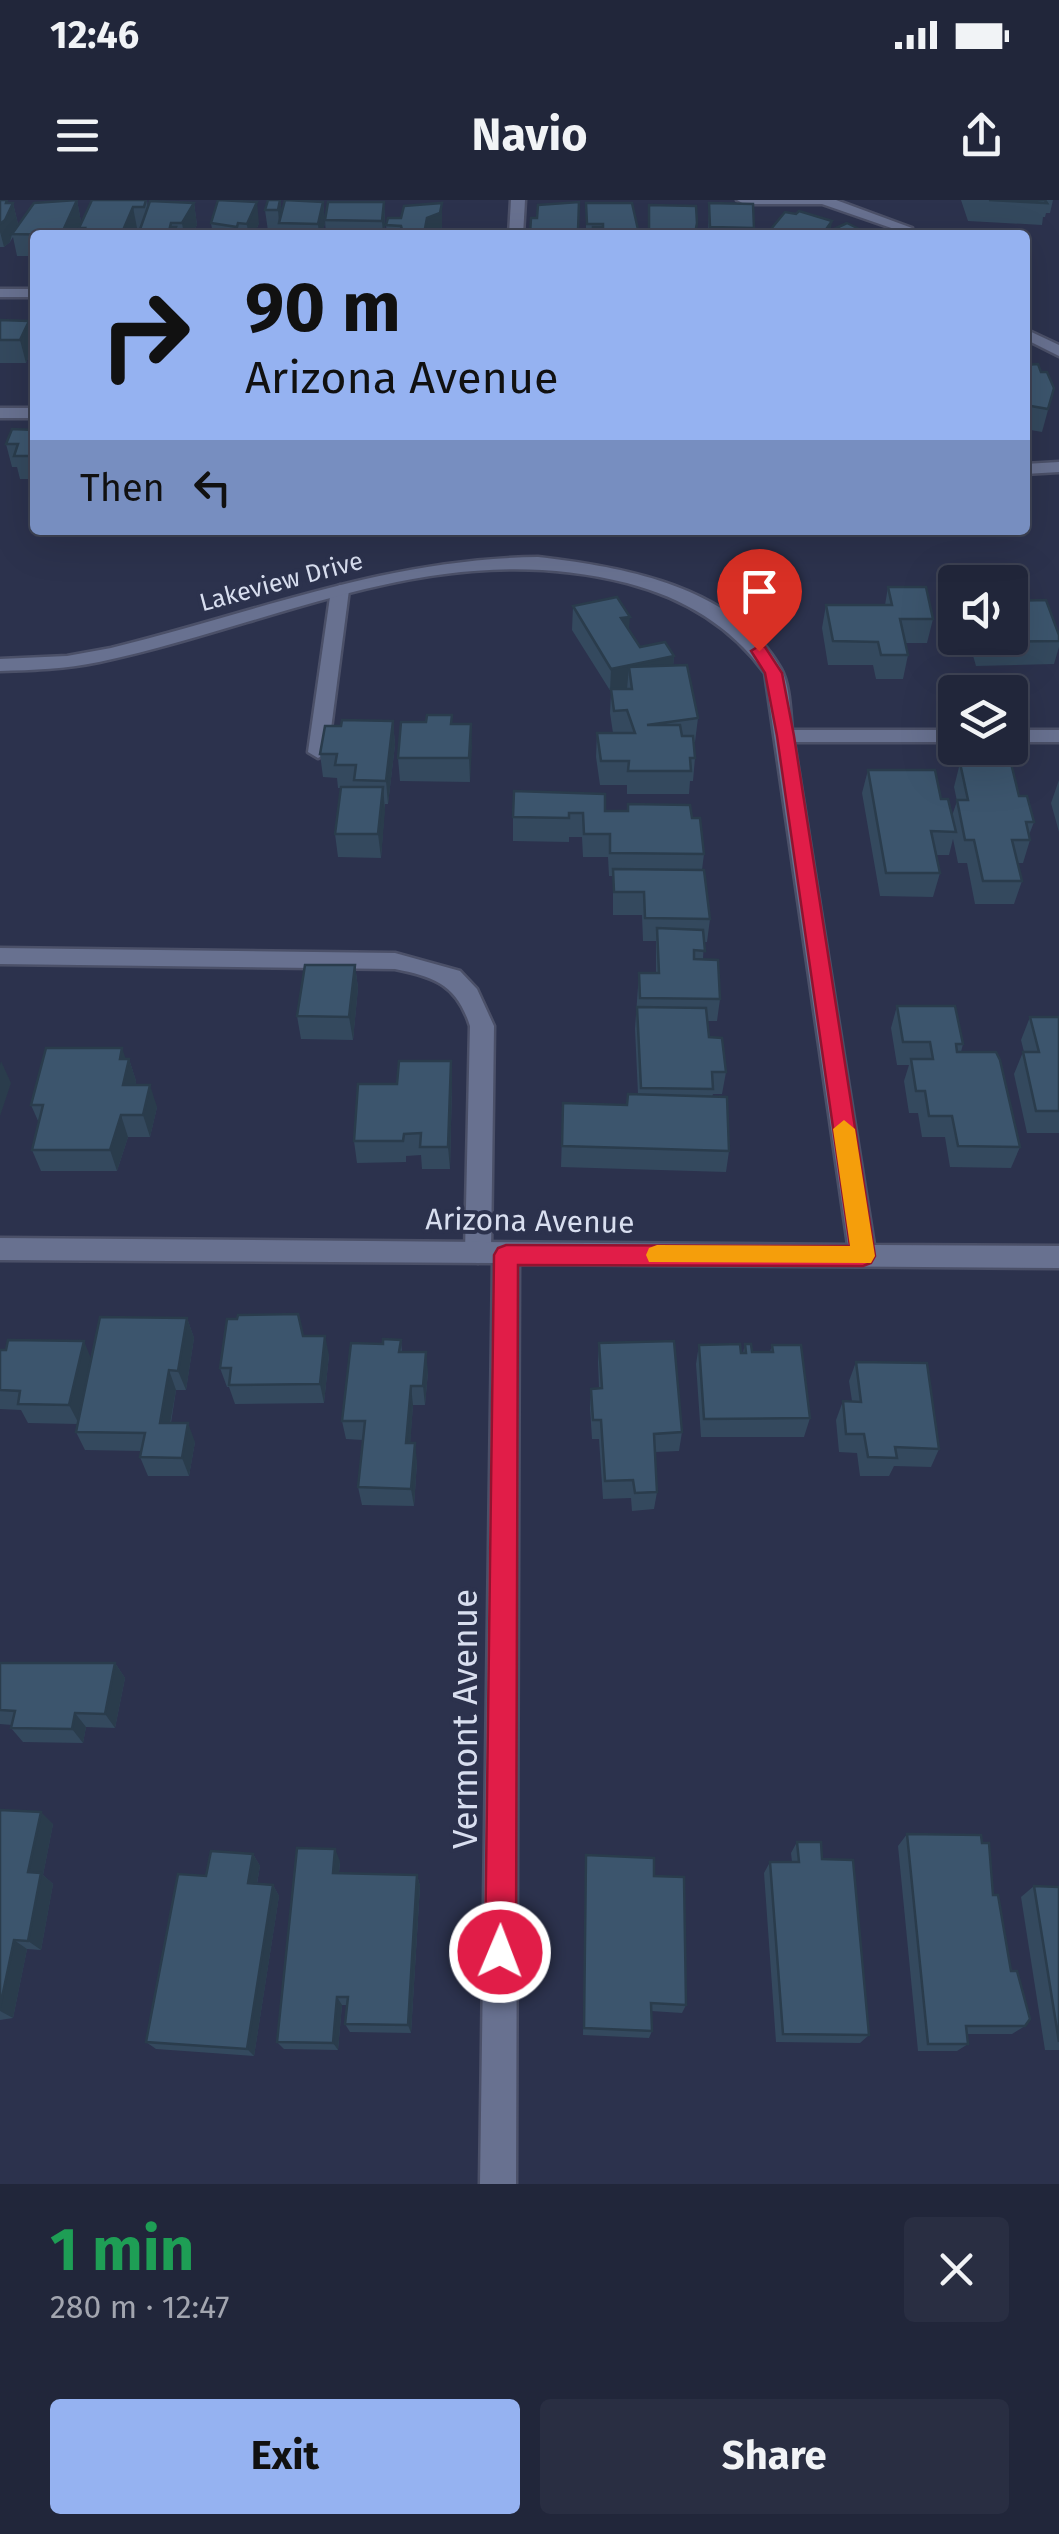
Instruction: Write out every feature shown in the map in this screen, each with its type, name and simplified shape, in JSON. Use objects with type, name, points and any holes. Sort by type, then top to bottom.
[{"type":"street","points":[[516,230],[518,200]]},
{"type":"street","points":[[744,200],[827,200],[906,226]]},
{"type":"street","points":[[0,293],[30,293]]},
{"type":"street","points":[[1030,336],[1059,351]]},
{"type":"street","points":[[0,413],[30,413]]},
{"type":"street","points":[[1030,469],[1059,467]]},
{"type":"street","name":"Lakeview Drive","points":[[0,665],[76,661],[340,590],[444,567],[500,559],[546,561],[592,568],[674,593],[707,606],[742,631],[774,673],[786,736]]},
{"type":"street","points":[[318,752],[340,590]]},
{"type":"street","points":[[863,1256],[786,736],[938,736]]},
{"type":"street","points":[[1028,736],[1059,736]]},
{"type":"street","name":"Vermont Avenue","points":[[0,956],[395,961],[447,971],[474,997],[482,1026],[492,1253],[498,2184]]},
{"type":"street","name":"Arizona Avenue","points":[[0,1249],[1059,1257]]},
{"type":"building","points":[[0,200],[13,203],[0,224]]},
{"type":"building","points":[[77,200],[63,230],[12,234],[34,203]]},
{"type":"building","points":[[92,200],[146,200],[144,207],[133,207],[123,230],[79,228]]},
{"type":"building","points":[[218,200],[257,202],[247,224],[238,223],[237,227],[211,223]]},
{"type":"building","points":[[268,200],[280,200],[278,210],[265,210]]},
{"type":"building","points":[[285,200],[323,202],[318,224],[279,223]]},
{"type":"building","points":[[989,200],[1045,200],[1047,203]]},
{"type":"building","points":[[150,201],[194,203],[182,223],[171,223],[175,230],[140,230]]},
{"type":"building","points":[[328,202],[384,202],[382,221],[325,220]]},
{"type":"building","points":[[579,202],[578,230],[530,230],[538,205]]},
{"type":"building","points":[[442,203],[440,213],[427,218],[425,230],[386,225],[388,218],[401,218],[404,206]]},
{"type":"building","points":[[586,203],[632,203],[638,230],[593,230],[603,224],[587,224]]},
{"type":"building","points":[[709,203],[753,204],[754,228],[710,227]]},
{"type":"building","points":[[649,205],[696,206],[696,230],[649,230]]},
{"type":"building","points":[[799,211],[832,221],[826,230],[771,229],[785,212]]},
{"type":"building","points":[[847,223],[861,230],[832,230]]},
{"type":"building","points":[[0,320],[29,321],[20,340],[0,340]]},
{"type":"building","points":[[1038,364],[1041,372],[1047,372],[1054,388],[1048,409],[1030,406],[1030,365]]},
{"type":"building","points":[[12,429],[30,430],[30,456],[14,456],[18,444],[6,444]]},
{"type":"building","points":[[888,587],[926,587],[933,619],[900,619],[908,655],[881,655],[878,642],[833,641],[826,605],[892,605]]},
{"type":"building","points":[[617,597],[630,617],[621,618],[640,647],[665,642],[674,656],[611,669],[573,606]]},
{"type":"building","points":[[1028,600],[1046,600],[1059,641],[1028,641]]},
{"type":"building","points":[[687,665],[698,718],[647,725],[680,725],[682,736],[693,736],[695,758],[690,758],[691,771],[628,771],[629,761],[601,761],[597,733],[635,733],[627,710],[614,711],[611,689],[632,689],[629,667]]},
{"type":"building","points":[[427,715],[452,715],[451,724],[471,724],[469,758],[398,758],[401,722],[426,722]]},
{"type":"building","points":[[342,720],[393,721],[386,781],[354,780],[356,765],[335,765],[337,754],[320,754],[325,726],[341,726]]},
{"type":"building","points":[[960,765],[1011,765],[1019,796],[1027,796],[1034,822],[1026,822],[1030,840],[1012,840],[1022,881],[983,881],[974,840],[965,840],[957,800],[968,800]]},
{"type":"building","points":[[868,770],[935,770],[941,799],[948,799],[956,832],[931,831],[940,873],[886,873]]},
{"type":"building","points":[[341,787],[383,787],[378,834],[335,834]]},
{"type":"building","points":[[514,791],[605,794],[605,811],[628,811],[628,804],[690,805],[692,818],[700,818],[704,854],[610,853],[610,834],[584,834],[583,813],[569,813],[569,818],[513,817]]},
{"type":"building","points":[[613,869],[704,870],[710,919],[645,918],[644,892],[614,892]]},
{"type":"building","points":[[657,928],[703,930],[705,951],[694,950],[694,959],[718,960],[720,999],[640,998],[639,973],[659,973]]},
{"type":"building","points":[[305,965],[355,965],[349,1017],[297,1016]]},
{"type":"building","points":[[897,1006],[955,1006],[963,1044],[956,1044],[957,1052],[996,1052],[1020,1147],[958,1146],[952,1116],[929,1116],[925,1091],[916,1091],[911,1059],[933,1059],[930,1042],[903,1042]]},
{"type":"building","points":[[637,1007],[706,1008],[709,1037],[722,1038],[726,1072],[712,1072],[713,1089],[641,1088]]},
{"type":"building","points":[[1030,1017],[1059,1017],[1059,1111],[1036,1111],[1023,1052],[1039,1052]]},
{"type":"building","points":[[46,1048],[122,1048],[120,1059],[129,1059],[123,1085],[150,1085],[143,1115],[121,1115],[110,1150],[32,1150],[43,1105],[31,1105]]},
{"type":"building","points":[[399,1061],[451,1061],[448,1147],[420,1147],[421,1133],[404,1134],[403,1141],[354,1141],[358,1084],[397,1084]]},
{"type":"building","points":[[628,1094],[727,1097],[729,1151],[562,1146],[563,1103],[627,1105]]},
{"type":"building","points":[[298,1314],[303,1336],[325,1336],[320,1384],[229,1385],[231,1368],[220,1368],[227,1319],[237,1319],[238,1315]]},
{"type":"building","points":[[100,1317],[187,1318],[178,1371],[169,1370],[160,1423],[188,1423],[182,1458],[140,1457],[145,1433],[76,1432]]},
{"type":"building","points":[[383,1339],[401,1340],[399,1352],[426,1352],[423,1386],[411,1386],[406,1443],[415,1443],[411,1489],[358,1487],[365,1421],[342,1421],[351,1343],[383,1344]]},
{"type":"building","points":[[8,1340],[84,1341],[69,1405],[18,1404],[20,1391],[0,1390],[0,1350],[6,1350]]},
{"type":"building","points":[[674,1341],[682,1432],[654,1434],[657,1492],[635,1493],[633,1480],[605,1481],[601,1420],[593,1420],[591,1389],[602,1388],[599,1343]]},
{"type":"building","points":[[740,1344],[741,1353],[746,1353],[745,1344],[751,1344],[752,1352],[773,1352],[772,1345],[801,1345],[810,1418],[704,1419],[699,1345]]},
{"type":"building","points":[[856,1362],[927,1363],[939,1449],[895,1447],[897,1458],[868,1457],[864,1434],[846,1434],[843,1401],[861,1402]]},
{"type":"building","points":[[0,1663],[115,1663],[105,1714],[75,1713],[72,1729],[11,1728],[15,1711],[0,1710]]},
{"type":"building","points":[[0,1810],[41,1812],[28,1872],[41,1873],[28,1941],[14,1940],[0,2007]]},
{"type":"building","points":[[907,1834],[981,1835],[982,1843],[989,1843],[993,1895],[998,1895],[1011,1971],[1017,1971],[1030,2019],[1025,2026],[966,2026],[968,2044],[928,2044]]},
{"type":"building","points":[[797,1842],[821,1842],[822,1859],[853,1860],[869,2035],[783,2034],[770,1862],[799,1862]]},
{"type":"building","points":[[297,1848],[335,1849],[333,1873],[417,1875],[408,2025],[345,2024],[348,1997],[337,1997],[333,2043],[277,2042]]},
{"type":"building","points":[[211,1851],[253,1854],[248,1883],[273,1885],[247,2049],[146,2042],[178,1874],[206,1876]]},
{"type":"building","points":[[586,1855],[654,1858],[654,1876],[684,1877],[686,2005],[651,2003],[652,2031],[584,2028]]},
{"type":"building","points":[[1034,1886],[1059,1887],[1059,2042]]},
{"type":"slow traffic","points":[[657,1255],[863,1256],[844,1129]]},
{"type":"route","points":[[500,1952],[506,1255],[863,1256],[786,736],[774,673],[759,651]]}]
